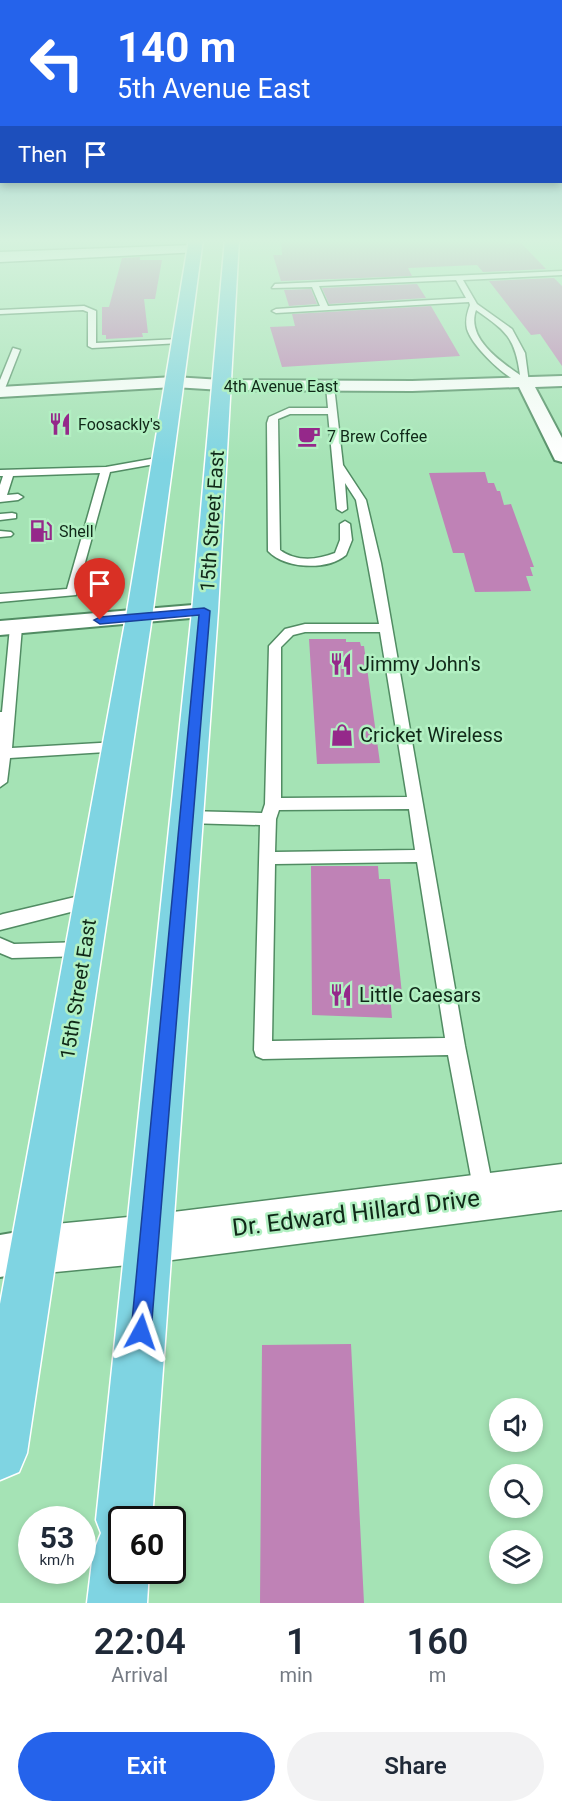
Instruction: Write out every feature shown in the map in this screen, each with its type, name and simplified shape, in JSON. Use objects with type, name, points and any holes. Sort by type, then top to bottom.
[{"type":"main road","name":"15th Street East","points":[[0,1453],[17,1253],[84,949],[139,617],[184,314]]},
{"type":"main road","name":"15th Street East","points":[[125,1506],[204,611],[227,314]]},
{"type":"main road","points":[[117,1603],[119,1584]]},
{"type":"street","name":"4th Avenue East","points":[[0,392],[174,382],[222,386],[412,387],[562,381]]},
{"type":"street","points":[[525,383],[562,456]]},
{"type":"street","points":[[8,627],[204,611]]},
{"type":"street","name":"Dr. Edward Hillard Drive","points":[[17,1253],[149,1239],[562,1187]]},
{"type":"lane","points":[[92,314],[92,346],[180,341]]},
{"type":"lane","points":[[471,314],[471,330],[488,355],[525,383]]},
{"type":"lane","points":[[488,314],[508,329],[521,353],[525,383]]},
{"type":"lane","points":[[0,392],[16,350]]},
{"type":"lane","points":[[330,386],[342,509]]},
{"type":"lane","points":[[332,411],[289,411],[274,417],[272,423],[274,551],[292,560],[328,560],[340,555],[346,540],[345,524]]},
{"type":"lane","points":[[18,497],[0,499],[4,474],[106,470],[162,460]]},
{"type":"lane","points":[[339,467],[362,500],[484,1197]]},
{"type":"lane","points":[[0,598],[72,592],[72,571],[84,548],[106,470]]},
{"type":"lane","points":[[87,492],[100,491]]},
{"type":"lane","points":[[82,511],[95,510]]},
{"type":"lane","points":[[0,517],[12,516]]},
{"type":"lane","points":[[77,529],[90,528]]},
{"type":"lane","points":[[71,549],[84,548]]},
{"type":"lane","points":[[0,782],[8,627]]},
{"type":"lane","points":[[386,628],[304,628],[289,632],[275,646],[267,858],[264,1050],[456,1046]]},
{"type":"lane","points":[[3,754],[117,747]]},
{"type":"lane","points":[[186,817],[414,803]]},
{"type":"lane","points":[[267,858],[424,856]]},
{"type":"lane","points":[[0,923],[92,900]]},
{"type":"lane","points":[[0,945],[12,951],[84,949]]},
{"type":"building","points":[[102,314],[146,314],[148,333],[142,333],[143,337],[106,339],[106,335],[102,335]]},
{"type":"building","points":[[292,314],[436,314],[460,356],[282,367],[270,327],[295,326]]},
{"type":"building","points":[[515,314],[562,314],[562,366],[540,334],[531,335]]},
{"type":"building","points":[[485,472],[488,483],[494,483],[497,491],[500,491],[504,505],[511,504],[534,567],[530,567],[533,576],[526,576],[531,591],[475,592],[464,553],[453,553],[429,473]]},
{"type":"building","points":[[309,639],[346,639],[346,642],[360,642],[361,646],[364,646],[380,763],[317,764]]},
{"type":"building","points":[[311,866],[378,866],[379,879],[390,879],[402,994],[390,994],[392,1018],[312,1015]]},
{"type":"building","points":[[351,1344],[364,1603],[260,1603],[262,1345]]},
{"type":"place","name":"Foosackly's","points":[[60,424]]},
{"type":"place","name":"7 Brew Coffee","points":[[309,436]]},
{"type":"place","name":"Shell","points":[[41,531]]},
{"type":"place","name":"Jimmy John's","points":[[341,664]]},
{"type":"place","name":"Cricket Wireless","points":[[342,735]]},
{"type":"place","name":"Little Caesars","points":[[341,995]]},
{"type":"route","points":[[100,620],[204,611],[141,1332]]}]
